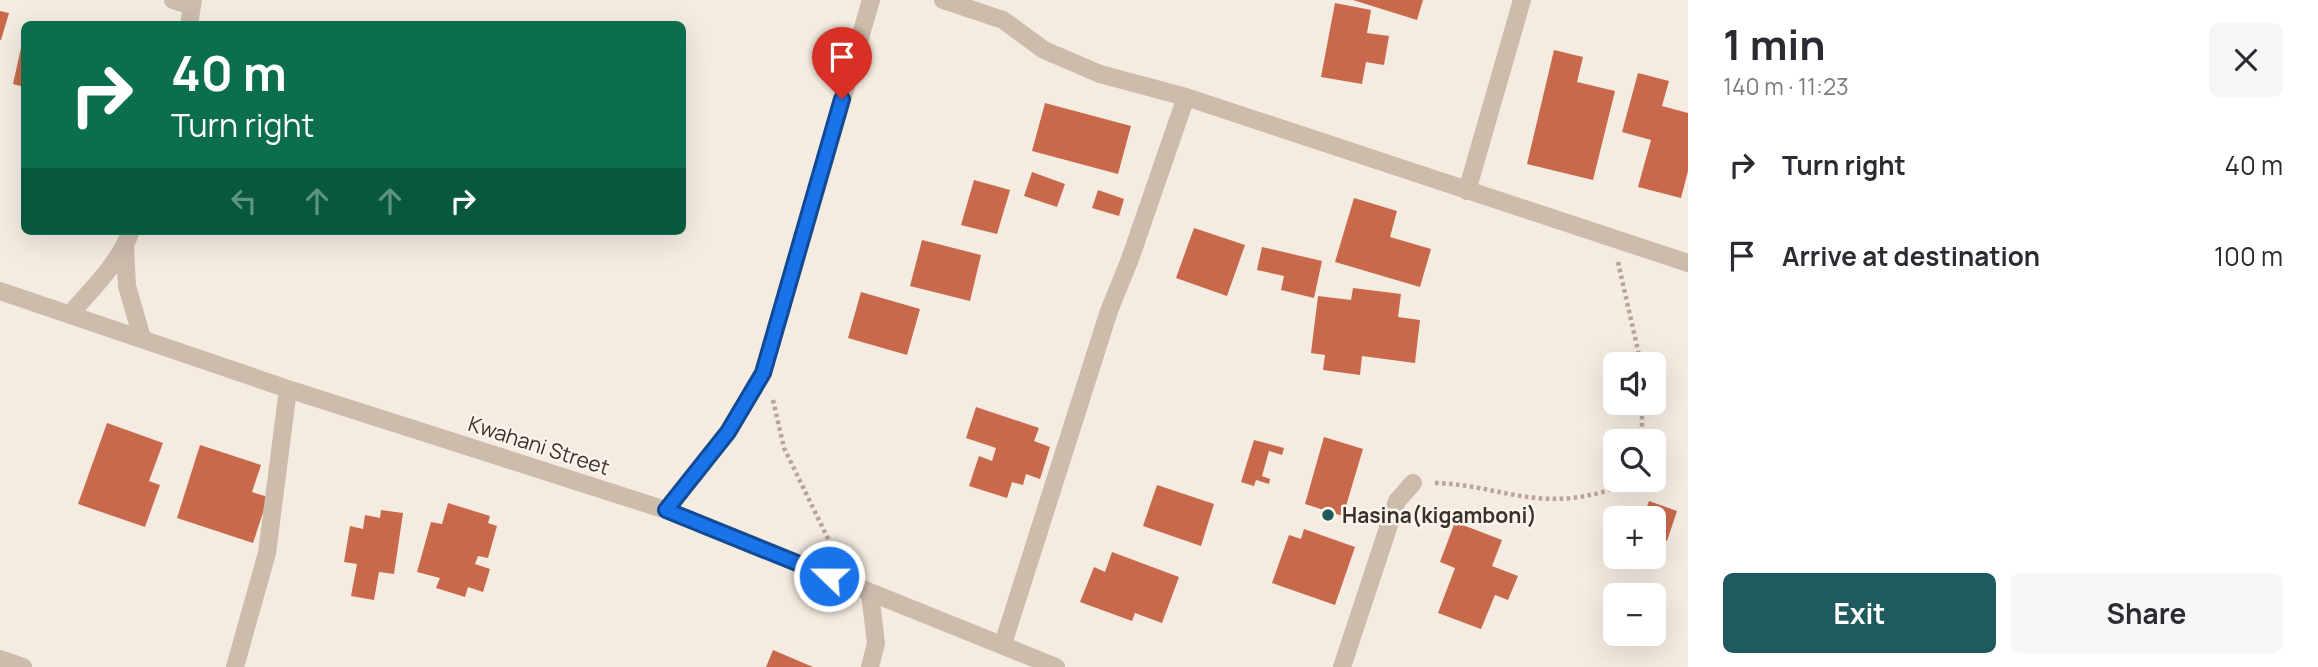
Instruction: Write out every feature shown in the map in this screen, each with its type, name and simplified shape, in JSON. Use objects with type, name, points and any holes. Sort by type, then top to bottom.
[{"type":"street","points":[[173,0],[192,3],[189,21]]},
{"type":"street","points":[[666,510],[728,432],[763,373],[871,0]]},
{"type":"street","points":[[943,0],[1003,20],[1044,50],[1100,74],[1186,97],[1614,241],[1688,263]]},
{"type":"street","points":[[1467,191],[1522,0]]},
{"type":"street","points":[[1003,643],[1109,311],[1130,260],[1186,97]]},
{"type":"street","points":[[70,314],[128,239]]},
{"type":"street","points":[[128,239],[129,296],[142,338]]},
{"type":"street","name":"Kwahani Street","points":[[0,291],[288,389],[666,510],[870,594],[1003,643],[1056,667]]},
{"type":"street","points":[[235,667],[267,553],[288,389]]},
{"type":"street","points":[[1342,667],[1397,501],[1413,483]]},
{"type":"street","points":[[870,594],[876,643],[870,667]]},
{"type":"street","points":[[0,659],[23,667]]},
{"type":"path","points":[[1614,241],[1625,304],[1638,352]]},
{"type":"path","points":[[763,373],[781,429],[783,448],[817,521],[852,586]]},
{"type":"path","points":[[1413,483],[1453,484],[1512,497],[1564,501],[1603,492]]},
{"type":"building","points":[[1353,0],[1423,0],[1417,20]]},
{"type":"building","points":[[1335,3],[1371,10],[1367,33],[1389,36],[1384,65],[1366,62],[1362,84],[1321,77]]},
{"type":"building","points":[[0,11],[9,13],[1,40],[0,40]]},
{"type":"building","points":[[21,48],[21,86],[13,84]]},
{"type":"building","points":[[1554,50],[1583,57],[1577,82],[1615,91],[1593,180],[1527,164]]},
{"type":"building","points":[[1638,73],[1669,81],[1662,106],[1688,113],[1688,171],[1681,198],[1638,187],[1651,140],[1622,132]]},
{"type":"building","points":[[1045,103],[1131,126],[1118,174],[1032,151]]},
{"type":"building","points":[[1032,172],[1065,184],[1057,207],[1024,196]]},
{"type":"building","points":[[974,180],[1010,190],[997,234],[961,225]]},
{"type":"building","points":[[1098,190],[1124,199],[1119,216],[1092,208]]},
{"type":"building","points":[[1354,198],[1397,211],[1390,237],[1431,249],[1420,287],[1335,262]]},
{"type":"building","points":[[1194,228],[1245,245],[1227,296],[1176,278]]},
{"type":"building","points":[[922,240],[981,255],[970,301],[910,286]]},
{"type":"building","points":[[1262,247],[1322,261],[1314,298],[1281,290],[1284,276],[1257,270]]},
{"type":"building","points":[[1353,288],[1401,294],[1398,317],[1420,320],[1415,363],[1362,356],[1360,375],[1323,370],[1325,355],[1311,353],[1318,296],[1351,300]]},
{"type":"building","points":[[861,292],[920,309],[907,355],[848,338]]},
{"type":"building","points":[[976,407],[1039,428],[1034,441],[1050,447],[1040,479],[1026,474],[1023,485],[1012,482],[1007,498],[969,486],[979,456],[992,461],[996,448],[966,438]]},
{"type":"building","points":[[107,423],[163,443],[149,481],[160,485],[145,527],[78,504]]},
{"type":"building","points":[[1324,437],[1363,449],[1343,516],[1305,504]]},
{"type":"building","points":[[1254,440],[1284,448],[1282,455],[1269,451],[1262,476],[1270,479],[1269,484],[1256,480],[1254,486],[1241,482]]},
{"type":"building","points":[[200,445],[261,465],[252,492],[268,497],[253,543],[177,518]]},
{"type":"building","points":[[1157,485],[1214,504],[1201,546],[1143,526]]},
{"type":"building","points":[[1649,501],[1663,506],[1647,506]]},
{"type":"building","points":[[448,503],[490,516],[488,523],[497,526],[488,558],[478,556],[475,564],[490,569],[483,592],[468,587],[465,597],[436,588],[440,578],[417,572],[431,522],[442,524]]},
{"type":"building","points":[[1666,507],[1677,511],[1666,541]]},
{"type":"building","points":[[381,510],[403,513],[394,574],[379,572],[374,600],[351,596],[357,564],[344,562],[350,526],[363,529],[365,515],[380,518]]},
{"type":"building","points":[[1455,522],[1502,540],[1492,566],[1518,576],[1508,600],[1495,595],[1481,629],[1438,613],[1455,568],[1440,562]]},
{"type":"building","points":[[1304,529],[1355,547],[1335,605],[1272,583],[1289,535],[1301,539]]},
{"type":"building","points":[[1112,552],[1179,577],[1162,623],[1135,613],[1132,621],[1080,602],[1094,567],[1105,572]]},
{"type":"building","points":[[773,650],[813,667],[766,667]]},
{"type":"place","name":"Hasina(kigamboni)","points":[[1328,515]]},
{"type":"route","points":[[829,576],[666,510],[728,432],[763,373],[842,99]]}]
